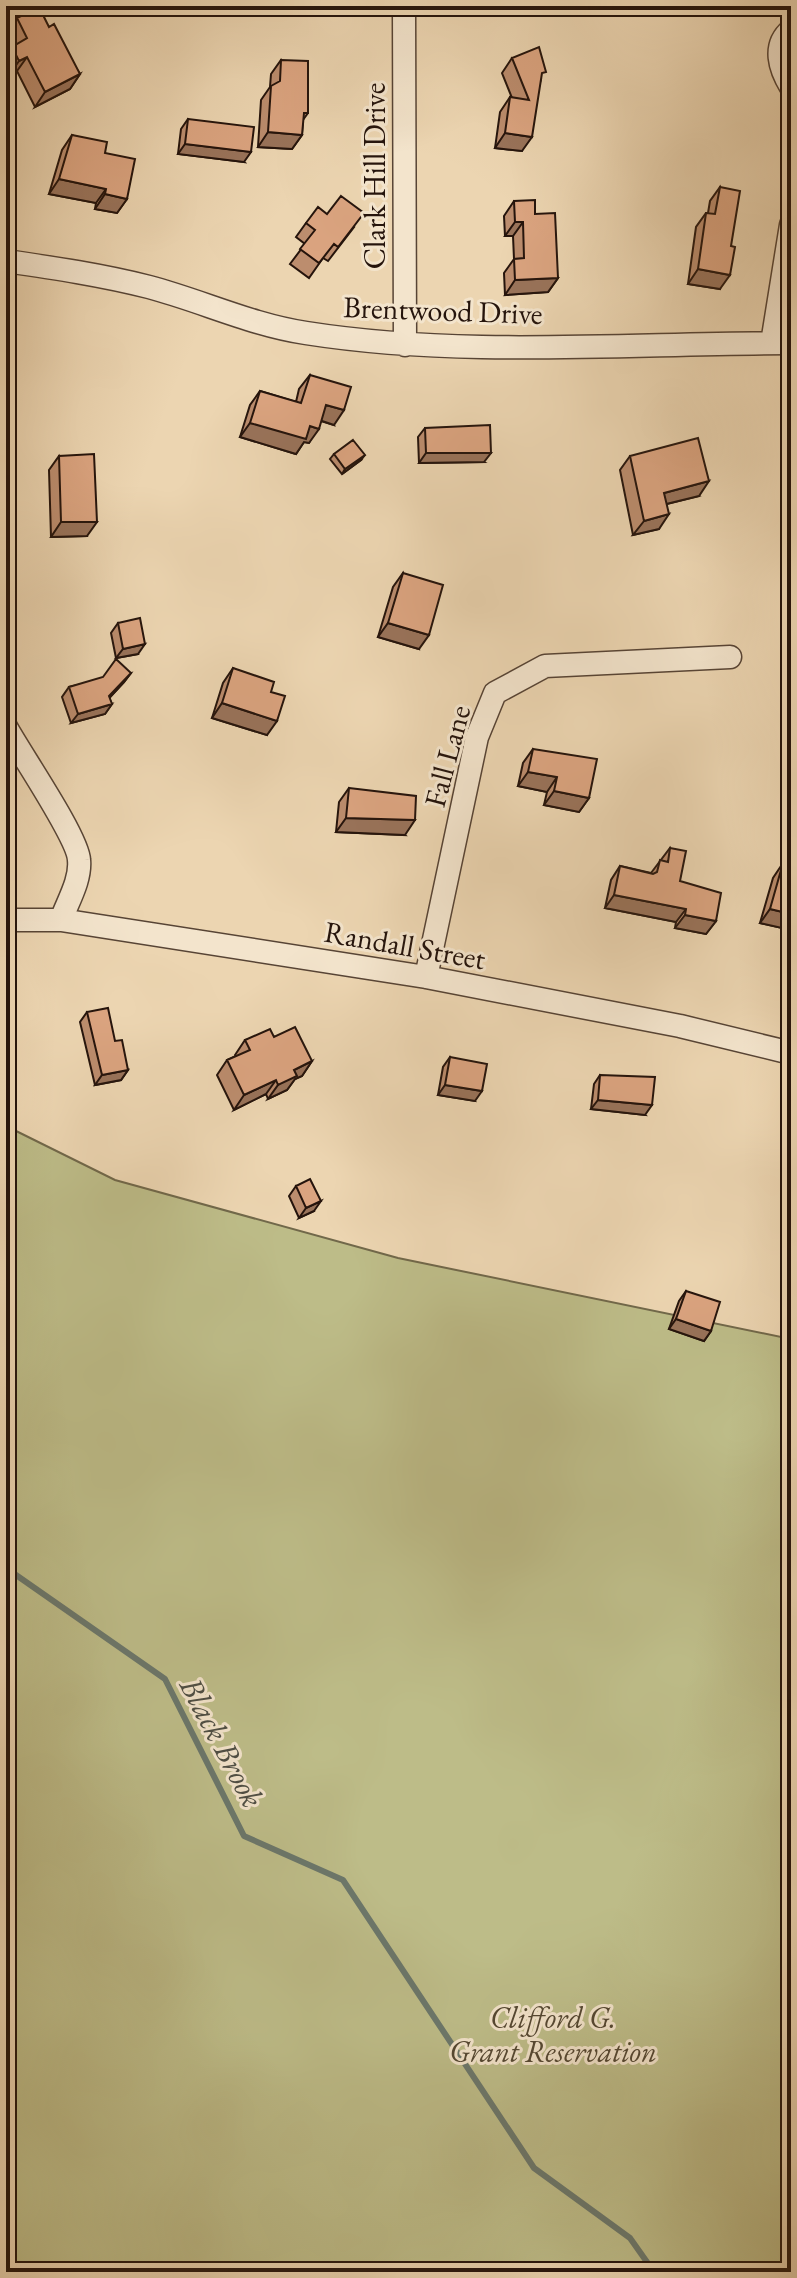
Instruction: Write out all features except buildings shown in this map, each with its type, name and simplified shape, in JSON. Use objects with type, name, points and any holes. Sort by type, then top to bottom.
[{"type":"street","name":"Clark Hill Drive","points":[[404,6],[405,345]]},
{"type":"street","points":[[791,30],[780,48],[779,63],[791,87]]},
{"type":"street","points":[[782,343],[791,225]]},
{"type":"street","name":"Brentwood Drive","points":[[6,261],[78,271],[151,288],[208,308],[303,333],[405,345],[782,343]]},
{"type":"street","name":"Fall Lane","points":[[426,977],[477,737],[495,693],[545,666],[730,657]]},
{"type":"street","points":[[6,727],[62,819],[80,858],[76,882],[61,920]]},
{"type":"street","name":"Randall Street","points":[[6,920],[61,920],[426,977],[680,1026],[791,1053]]},
{"type":"green space","name":"Clifford G. Grant Reservation","points":[[6,1126],[115,1180],[398,1258],[791,1339],[791,2272],[6,2272]]},
{"type":"waterway","name":"Black Brook","points":[[6,1568],[165,1679],[244,1836],[343,1880],[534,2168],[630,2238],[654,2272]]}]
